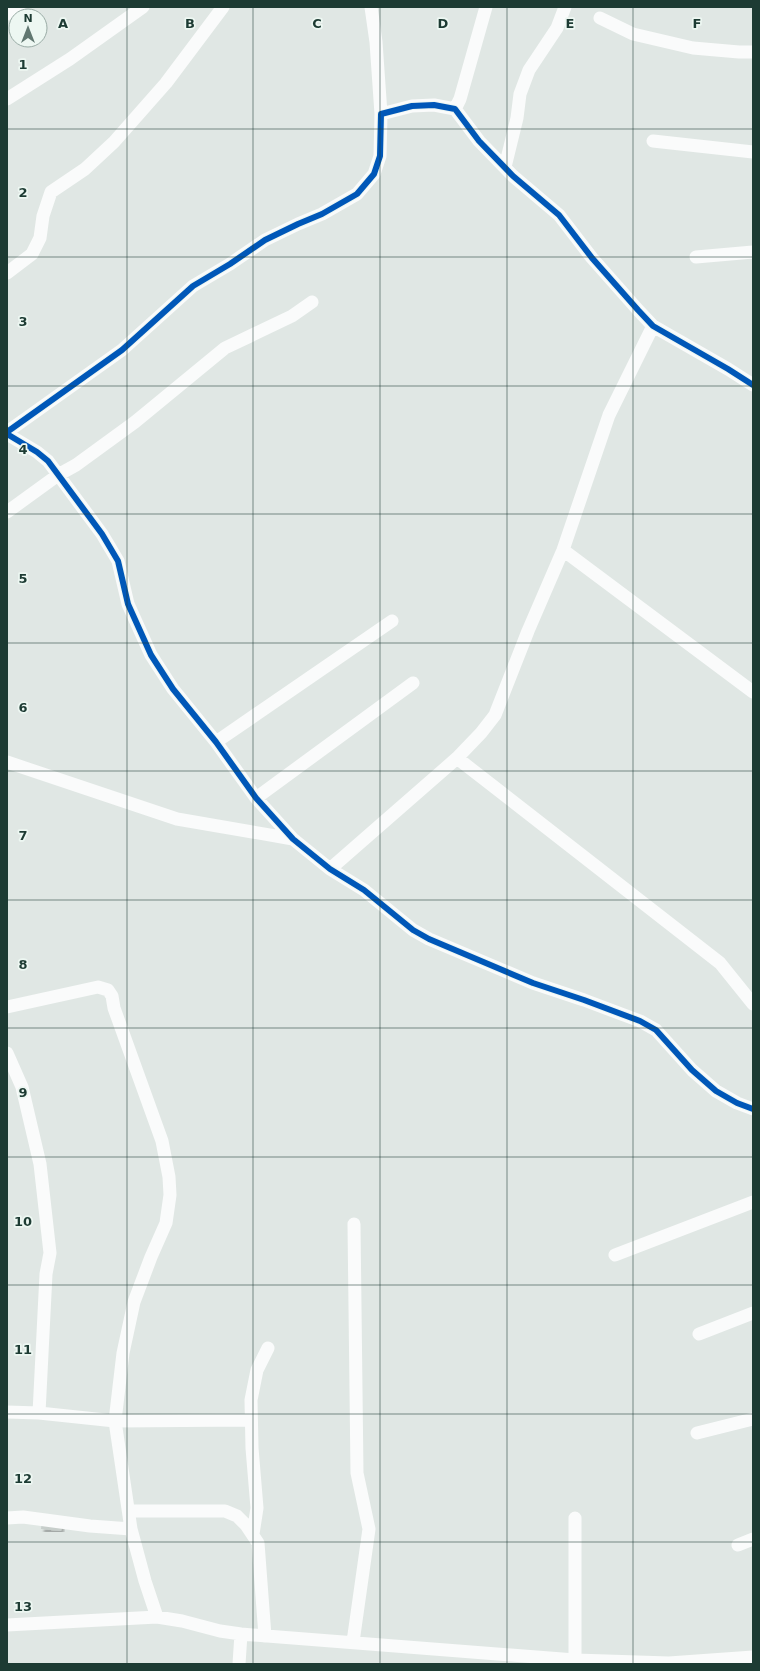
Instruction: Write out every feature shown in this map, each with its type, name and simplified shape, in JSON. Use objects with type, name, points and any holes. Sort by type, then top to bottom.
[{"type":"street","points":[[7,14],[19,7]]},
{"type":"street","points":[[7,99],[70,59],[143,7]]},
{"type":"street","points":[[7,273],[32,254],[40,238],[43,216],[51,192],[85,169],[114,142],[166,83],[223,7]]},
{"type":"street","points":[[371,7],[376,42],[381,114],[380,156],[374,174],[357,194],[322,214],[265,240],[194,286],[122,350],[7,433],[37,452],[48,461],[102,534],[118,561],[128,604],[155,661],[173,689],[216,742],[256,798],[293,839],[330,869],[364,890],[402,922],[429,939],[533,983],[640,1021],[656,1030],[692,1070],[716,1091],[737,1103],[753,1109]]},
{"type":"street","points":[[455,109],[460,99],[486,7]]},
{"type":"street","points":[[505,167],[517,118],[520,94],[529,70],[557,28],[565,7]]},
{"type":"street","points":[[600,18],[633,34],[693,48],[753,52]]},
{"type":"street","points":[[381,114],[412,106],[434,105],[455,109],[479,141],[505,167],[559,215],[592,258],[653,326],[753,384]]},
{"type":"street","points":[[653,141],[753,152]]},
{"type":"street","points":[[696,257],[753,252]]},
{"type":"street","points":[[7,512],[58,474],[76,465],[135,422],[199,371],[225,348],[292,316],[312,302]]},
{"type":"street","points":[[330,869],[457,758],[481,733],[495,715],[528,631],[563,550],[609,415],[653,326]]},
{"type":"street","points":[[563,550],[753,692]]},
{"type":"street","points":[[216,742],[392,621]]},
{"type":"street","points":[[256,798],[413,683]]},
{"type":"street","points":[[457,758],[720,963],[753,1004]]},
{"type":"street","points":[[7,762],[177,819],[293,839]]},
{"type":"street","points":[[7,1007],[98,987],[108,990],[112,996],[119,1020],[162,1141],[169,1177],[170,1194],[166,1223],[134,1302],[124,1353],[115,1421],[131,1529],[145,1581],[157,1617]]},
{"type":"street","points":[[7,1053],[22,1087],[40,1164],[50,1253],[46,1274],[39,1413]]},
{"type":"street","points":[[615,1255],[753,1202]]},
{"type":"street","points":[[353,1642],[369,1529],[357,1473],[354,1224]]},
{"type":"street","points":[[699,1334],[753,1313]]},
{"type":"street","points":[[253,1534],[257,1508],[251,1420],[253,1385],[257,1370],[268,1348]]},
{"type":"street","points":[[7,1412],[39,1413],[115,1421],[251,1420]]},
{"type":"street","points":[[697,1433],[753,1419]]},
{"type":"street","points":[[129,1510],[225,1510],[237,1516],[246,1525],[258,1543],[265,1636]]},
{"type":"street","points":[[7,1518],[23,1517],[90,1526],[131,1529]]},
{"type":"street","points":[[575,1518],[575,1662]]},
{"type":"street","points":[[738,1545],[753,1539]]},
{"type":"street","points":[[7,1625],[157,1617],[182,1621],[220,1631],[241,1634],[353,1642],[472,1658],[575,1662],[669,1663],[753,1656]]},
{"type":"street","points":[[239,1664],[241,1634]]},
{"type":"building","points":[[42,1521],[62,1523],[61,1531],[41,1529]]},
{"type":"cycle path","points":[[7,432],[122,350],[193,286],[230,264],[265,240],[322,214],[357,194],[374,174],[380,156],[381,114],[412,106],[434,105],[455,109],[479,141],[513,176],[559,215],[592,258],[653,326],[753,385]]},
{"type":"cycle path","points":[[7,434],[37,452],[48,461],[102,534],[118,561],[128,604],[151,655],[173,689],[216,742],[256,798],[293,839],[330,869],[364,890],[413,930],[429,939],[533,983],[640,1021],[656,1030],[692,1070],[716,1091],[737,1103],[753,1109]]}]
